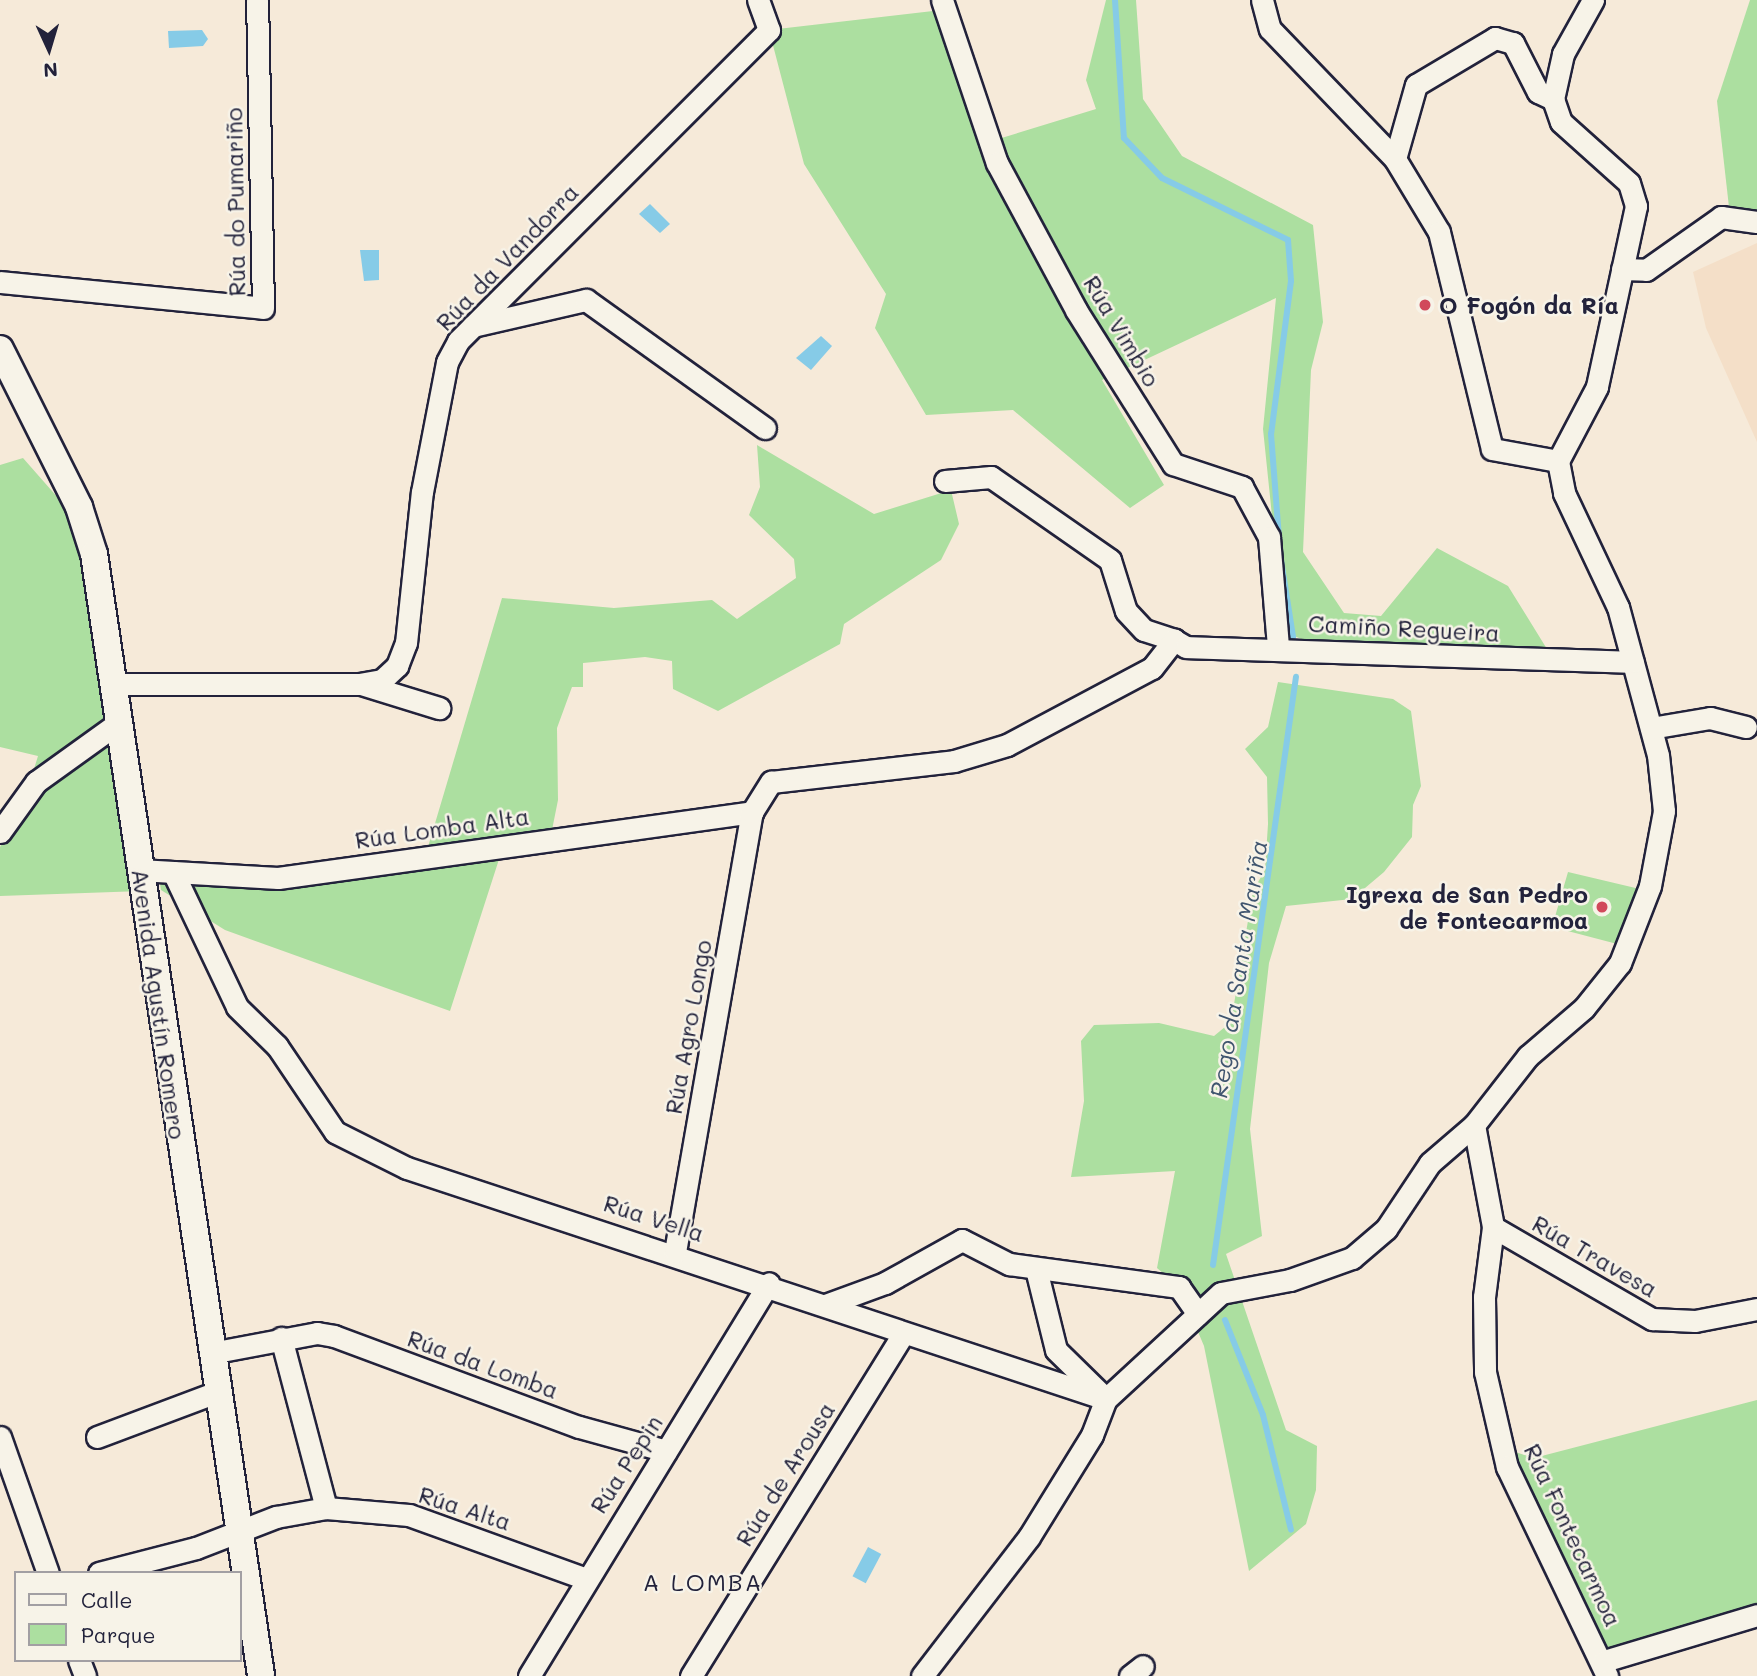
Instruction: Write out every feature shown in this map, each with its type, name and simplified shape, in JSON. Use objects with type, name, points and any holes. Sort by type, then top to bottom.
[{"type":"street","name":"Rúa do Pumariño","points":[[0,282],[263,308],[257,0]]},
{"type":"street","name":"Rúa da Vandorra","points":[[112,684],[359,684],[382,680],[397,666],[406,643],[410,561],[447,362],[473,326],[769,30],[758,0]]},
{"type":"street","name":"Rúa Vimbio","points":[[942,0],[997,163],[1076,310],[1173,464],[1242,487],[1269,537],[1278,647]]},
{"type":"street","points":[[1262,0],[1270,29],[1395,159],[1439,233],[1492,449],[1558,461]]},
{"type":"street","points":[[922,1676],[1029,1537],[1092,1436],[1106,1399],[1220,1293],[1290,1280],[1352,1258],[1386,1229],[1430,1163],[1474,1125],[1528,1056],[1584,1008],[1620,963],[1650,886],[1664,811],[1651,728],[1618,607],[1564,493],[1558,461],[1597,387],[1636,206],[1629,183],[1561,122],[1553,99],[1563,54],[1592,0]]},
{"type":"street","points":[[1395,159],[1416,85],[1494,38],[1513,43],[1538,92],[1553,99]]},
{"type":"street","points":[[1622,269],[1646,270],[1721,217],[1757,222]]},
{"type":"street","points":[[473,326],[586,300],[765,428]]},
{"type":"street","name":"Avenida Agustín Romero","points":[[0,349],[90,537],[261,1676]]},
{"type":"street","name":"Camiño Regueira","points":[[944,481],[991,477],[1110,560],[1126,611],[1144,630],[1186,647],[1278,647],[1633,662]]},
{"type":"street","points":[[752,812],[771,782],[954,761],[1007,745],[1152,668],[1174,640]]},
{"type":"street","name":"Rúa da Vandorra","points":[[359,684],[439,708]]},
{"type":"street","points":[[1651,728],[1710,718],[1746,727]]},
{"type":"street","points":[[0,832],[36,782],[118,723]]},
{"type":"street","name":"Rúa Lomba Alta","points":[[139,870],[278,878],[752,812]]},
{"type":"street","name":"Rúa Agro Longo","points":[[675,1252],[752,812]]},
{"type":"street","name":"Rúa Vella","points":[[173,872],[237,1007],[277,1046],[335,1132],[407,1167],[769,1283],[902,1336],[1106,1399]]},
{"type":"street","name":"Rúa Fontecarmoa","points":[[1474,1125],[1493,1227],[1484,1297],[1485,1373],[1507,1467],[1605,1669]]},
{"type":"street","name":"Rúa Travesa","points":[[1493,1227],[1652,1319],[1695,1321],[1757,1309]]},
{"type":"street","points":[[825,1305],[885,1283],[962,1240],[1009,1264],[1179,1287],[1198,1314]]},
{"type":"street","points":[[1036,1269],[1056,1350],[1106,1399]]},
{"type":"street","name":"Rúa Pepin","points":[[529,1676],[584,1578],[667,1451],[769,1283]]},
{"type":"street","name":"Rúa da Lomba","points":[[211,1353],[281,1338],[334,1336],[579,1427],[667,1451]]},
{"type":"street","name":"Rúa de Arousa","points":[[691,1676],[902,1336]]},
{"type":"street","points":[[107,1571],[196,1548],[239,1528],[326,1508],[281,1338]]},
{"type":"street","points":[[97,1437],[217,1392]]},
{"type":"street","points":[[0,1437],[47,1571]]},
{"type":"street","name":"Rúa Alta","points":[[326,1508],[409,1515],[584,1578]]},
{"type":"street","points":[[1605,1669],[1757,1615]]},
{"type":"shaded area","points":[[1757,243],[1757,442],[1706,328],[1693,272]]},
{"type":"green space","points":[[1106,0],[1136,0],[1143,99],[1182,156],[1313,225],[1323,322],[1311,370],[1303,552],[1344,613],[1381,616],[1437,548],[1508,586],[1555,662],[1329,650],[1284,632],[1263,429],[1276,298],[1102,380],[1164,485],[1130,508],[1013,410],[926,415],[875,328],[886,294],[804,164],[769,30],[933,11],[982,144],[1096,109],[1086,80]]},
{"type":"green space","points":[[1750,0],[1757,0],[1757,218],[1730,216],[1717,101]]},
{"type":"green space","points":[[757,445],[874,514],[951,490],[959,524],[941,560],[844,624],[840,644],[718,711],[673,689],[672,661],[645,657],[583,663],[583,687],[572,687],[557,728],[558,800],[550,840],[503,847],[450,1011],[225,930],[161,890],[158,871],[278,878],[425,857],[502,598],[614,608],[712,600],[737,619],[796,578],[794,559],[749,515],[760,487]]},
{"type":"green space","points":[[23,458],[88,532],[142,891],[0,896],[0,847],[32,790],[25,798],[38,756],[0,747],[0,465]]},
{"type":"green space","points":[[1278,682],[1393,699],[1411,711],[1421,786],[1413,805],[1412,837],[1384,872],[1352,899],[1286,906],[1269,963],[1250,1129],[1262,1236],[1226,1254],[1286,1430],[1317,1446],[1316,1490],[1306,1524],[1249,1571],[1204,1346],[1179,1287],[1157,1268],[1175,1171],[1071,1177],[1084,1101],[1081,1041],[1094,1025],[1159,1023],[1214,1036],[1231,1022],[1253,891],[1265,870],[1268,824],[1267,777],[1245,749],[1268,727]]},
{"type":"green space","points":[[1568,872],[1644,890],[1621,945],[1560,929],[1563,923],[1554,920]]},
{"type":"green space","points":[[1757,1400],[1757,1615],[1604,1661],[1503,1448],[1534,1458]]},
{"type":"water","points":[[202,30],[208,39],[203,46],[169,48],[168,31]]},
{"type":"water","points":[[650,204],[670,224],[660,233],[639,214]]},
{"type":"water","points":[[360,250],[379,250],[379,280],[364,281]]},
{"type":"water","points":[[821,336],[832,346],[811,370],[796,358]]},
{"type":"water","points":[[868,1547],[881,1554],[866,1583],[853,1576]]},
{"type":"waterway","name":"Rego da Santa Mariña","points":[[1115,0],[1124,138],[1162,178],[1288,240],[1291,281],[1271,434],[1279,539]]},
{"type":"waterway","name":"Rego da Santa Mariña","points":[[1281,560],[1293,637]]},
{"type":"waterway","name":"Rego da Santa Mariña","points":[[1213,1265],[1296,677]]},
{"type":"waterway","name":"Rego da Santa Mariña","points":[[1225,1320],[1263,1415],[1291,1530]]},
{"type":"place","name":"O Fogón da Ría","points":[[1425,305]]},
{"type":"place","name":"Igrexa de San Pedro de Fontecarmoa","points":[[1602,907]]},
{"type":"district","name":"A LOMBA","points":[[703,1582]]}]
